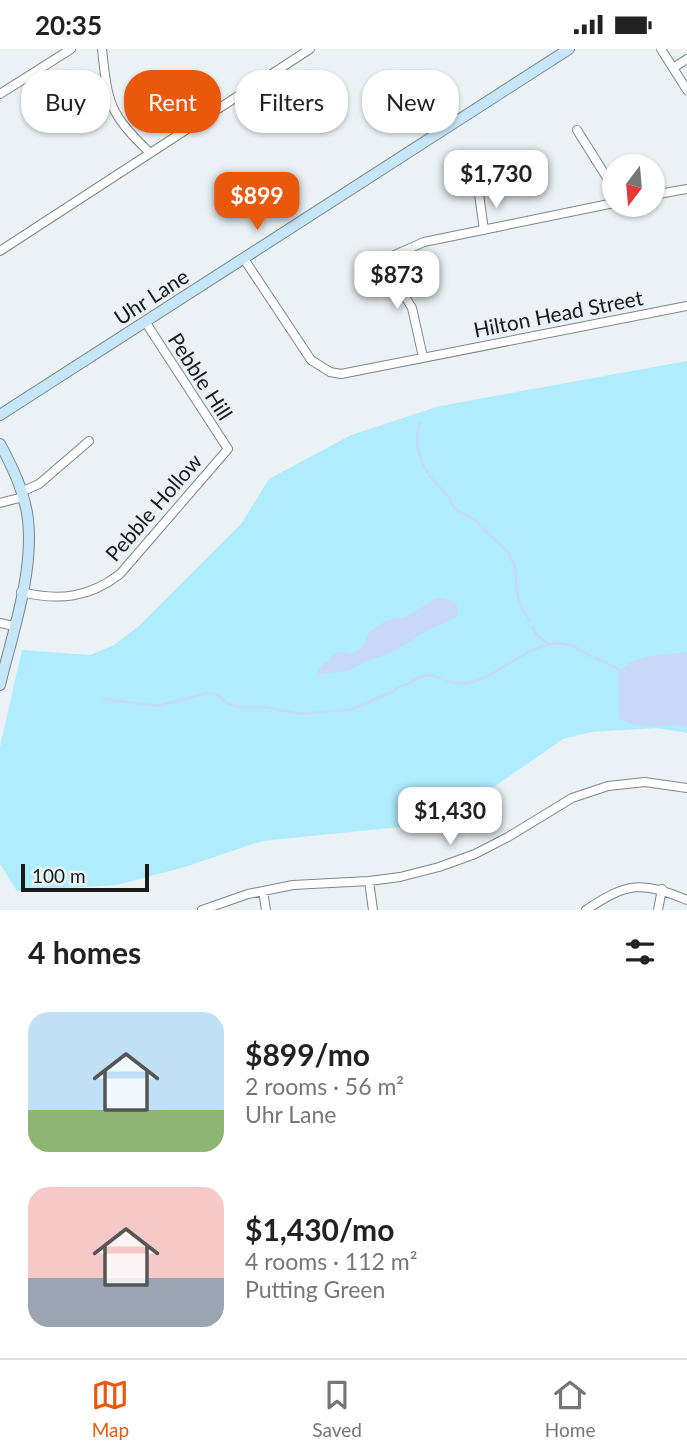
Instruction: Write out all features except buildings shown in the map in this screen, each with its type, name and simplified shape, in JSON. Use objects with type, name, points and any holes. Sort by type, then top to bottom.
[{"type":"street","points":[[0,94],[71,49]]},
{"type":"street","points":[[0,251],[310,49]]},
{"type":"street","name":"Uhr Lane","points":[[0,415],[569,49]]},
{"type":"street","points":[[661,49],[687,90]]},
{"type":"street","points":[[104,50],[111,106],[126,130],[150,153]]},
{"type":"street","points":[[673,68],[687,59]]},
{"type":"street","points":[[577,130],[602,170]]},
{"type":"street","points":[[665,193],[687,189]]},
{"type":"street","points":[[479,194],[484,230]]},
{"type":"street","points":[[423,357],[412,308],[383,260],[414,244],[602,205]]},
{"type":"street","name":"Hilton Head Street","points":[[244,259],[311,360],[319,367],[341,374],[687,306]]},
{"type":"street","name":"Pebble Hill","points":[[146,323],[228,449]]},
{"type":"street","points":[[0,503],[39,484],[89,441]]},
{"type":"street","points":[[0,444],[13,468],[22,494],[29,536],[21,592],[0,685]]},
{"type":"street","name":"Pebble Hollow","points":[[21,592],[64,597],[88,593],[104,586],[120,574],[228,449]]},
{"type":"street","points":[[0,623],[14,626]]},
{"type":"street","points":[[202,910],[263,891],[293,885],[369,881],[426,871],[475,854],[508,837],[556,806],[590,791],[645,782],[687,787]]},
{"type":"street","points":[[369,881],[373,910]]},
{"type":"street","points":[[586,910],[617,891],[632,887],[662,889],[687,900]]},
{"type":"street","points":[[658,910],[662,889]]},
{"type":"street","points":[[263,891],[266,910]]},
{"type":"shaded area","points":[[687,361],[687,733],[657,728],[591,732],[563,739],[488,791],[451,811],[400,827],[262,841],[188,866],[117,885],[17,891],[0,864],[0,747],[22,650],[90,655],[114,645],[139,626],[241,524],[269,479],[351,435],[440,406]]},
{"type":"shaded area","points":[[436,598],[448,599],[455,604],[457,617],[426,631],[393,652],[350,670],[317,675],[318,670],[336,653],[341,651],[351,654],[362,648],[370,631],[386,621],[406,617]]},
{"type":"shaded area","points":[[687,652],[687,726],[643,726],[619,718],[618,675],[623,668],[649,656]]},
{"type":"waterway","points":[[420,423],[418,447],[427,472]]},
{"type":"waterway","points":[[429,476],[448,496],[455,509],[479,524]]},
{"type":"waterway","points":[[482,528],[507,551],[514,564],[519,603],[530,622]]},
{"type":"waterway","points":[[532,627],[537,635],[549,644]]},
{"type":"waterway","points":[[447,680],[462,683],[476,681],[534,649],[549,644],[565,644],[591,656]]},
{"type":"waterway","points":[[596,658],[622,671]]},
{"type":"waterway","points":[[103,699],[159,706],[214,693],[227,703],[240,707],[264,707],[302,714],[352,709],[424,676],[441,678]]}]
